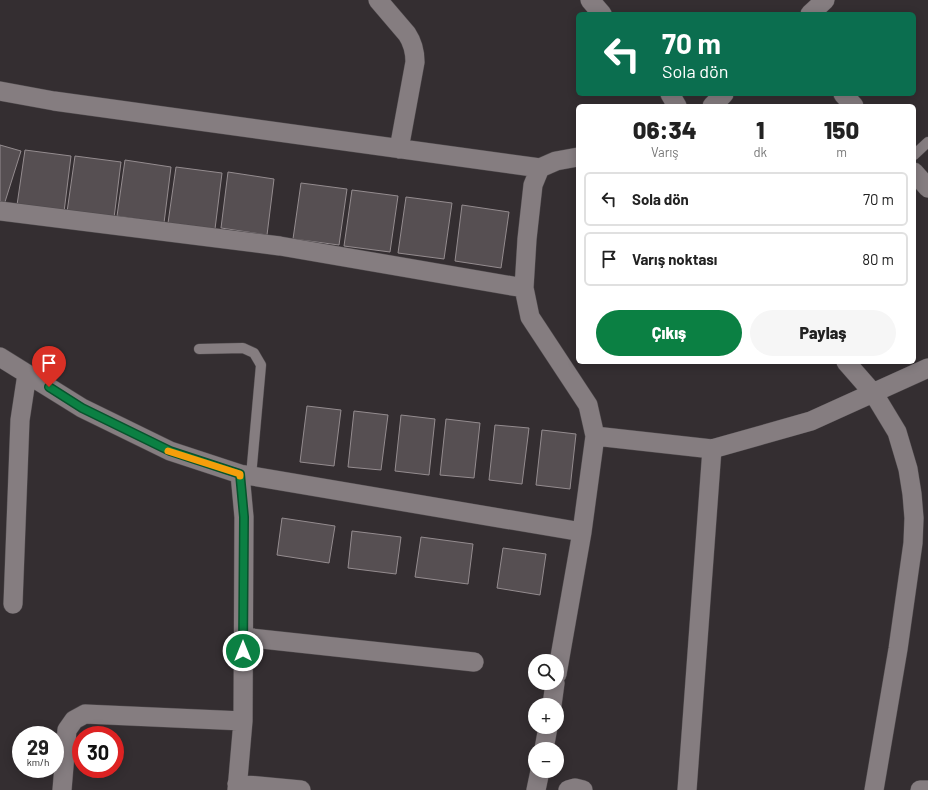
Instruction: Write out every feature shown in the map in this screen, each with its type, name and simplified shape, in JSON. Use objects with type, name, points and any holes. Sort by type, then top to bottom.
[{"type":"street","points":[[378,0],[407,34],[411,40],[415,54],[415,62],[399,149]]},
{"type":"street","points":[[590,0],[600,12]]},
{"type":"street","points":[[812,12],[825,0]]},
{"type":"street","points":[[0,90],[54,101],[540,168],[556,161],[576,157]]},
{"type":"street","points":[[714,104],[722,96]]},
{"type":"street","points":[[845,96],[852,104]]},
{"type":"street","points":[[540,168],[533,185],[527,239],[524,288],[530,317],[588,405],[595,436],[582,532],[561,654]]},
{"type":"street","points":[[916,174],[928,188]]},
{"type":"street","points":[[0,211],[280,246],[524,288]]},
{"type":"street","points":[[0,357],[82,408],[170,451],[246,475],[582,532]]},
{"type":"street","points":[[848,364],[874,394],[897,432],[910,482],[914,518],[913,543],[898,649],[874,790]]},
{"type":"street","points":[[595,436],[712,448],[811,421],[874,394],[928,368]]},
{"type":"street","points":[[13,604],[20,420],[27,374]]},
{"type":"street","points":[[687,790],[712,448]]},
{"type":"street","points":[[246,475],[244,517],[243,721],[237,787],[301,790]]},
{"type":"street","points":[[243,636],[474,662]]},
{"type":"street","points":[[62,790],[67,730],[74,720],[85,714],[243,721]]},
{"type":"street","points":[[536,790],[539,778]]},
{"type":"street","points":[[568,790],[575,788],[583,790]]},
{"type":"street","points":[[920,790],[928,790]]},
{"type":"lane","points":[[916,153],[928,142]]},
{"type":"lane","points":[[199,349],[243,348],[254,353],[261,365],[246,475]]},
{"type":"building","points":[[0,145],[21,151],[4,205],[0,204]]},
{"type":"building","points":[[25,150],[71,156],[64,212],[17,205]]},
{"type":"building","points":[[75,156],[121,162],[114,218],[67,212]]},
{"type":"building","points":[[125,160],[171,167],[164,223],[117,216]]},
{"type":"building","points":[[176,167],[222,173],[215,229],[168,223]]},
{"type":"building","points":[[228,172],[274,179],[267,235],[221,228]]},
{"type":"building","points":[[301,183],[347,189],[339,245],[293,239]]},
{"type":"building","points":[[352,190],[398,196],[390,252],[344,246]]},
{"type":"building","points":[[406,197],[452,203],[444,259],[398,253]]},
{"type":"building","points":[[462,205],[509,212],[501,268],[455,261]]},
{"type":"building","points":[[307,406],[341,410],[334,466],[300,462]]},
{"type":"building","points":[[354,411],[388,415],[381,470],[348,467]]},
{"type":"building","points":[[401,415],[435,419],[429,475],[395,471]]},
{"type":"building","points":[[446,419],[480,423],[474,478],[440,475]]},
{"type":"building","points":[[495,425],[529,428],[522,484],[489,480]]},
{"type":"building","points":[[542,430],[576,434],[570,489],[536,485]]},
{"type":"building","points":[[282,518],[335,526],[329,563],[277,555]]},
{"type":"building","points":[[352,531],[401,537],[396,574],[348,568]]},
{"type":"building","points":[[421,537],[473,544],[468,584],[415,577]]},
{"type":"building","points":[[503,548],[546,554],[540,595],[497,588]]},
{"type":"slow traffic","points":[[168,451],[240,474],[240,476]]},
{"type":"route","points":[[49,387],[82,408],[170,451],[240,474],[244,517],[243,651]]}]
